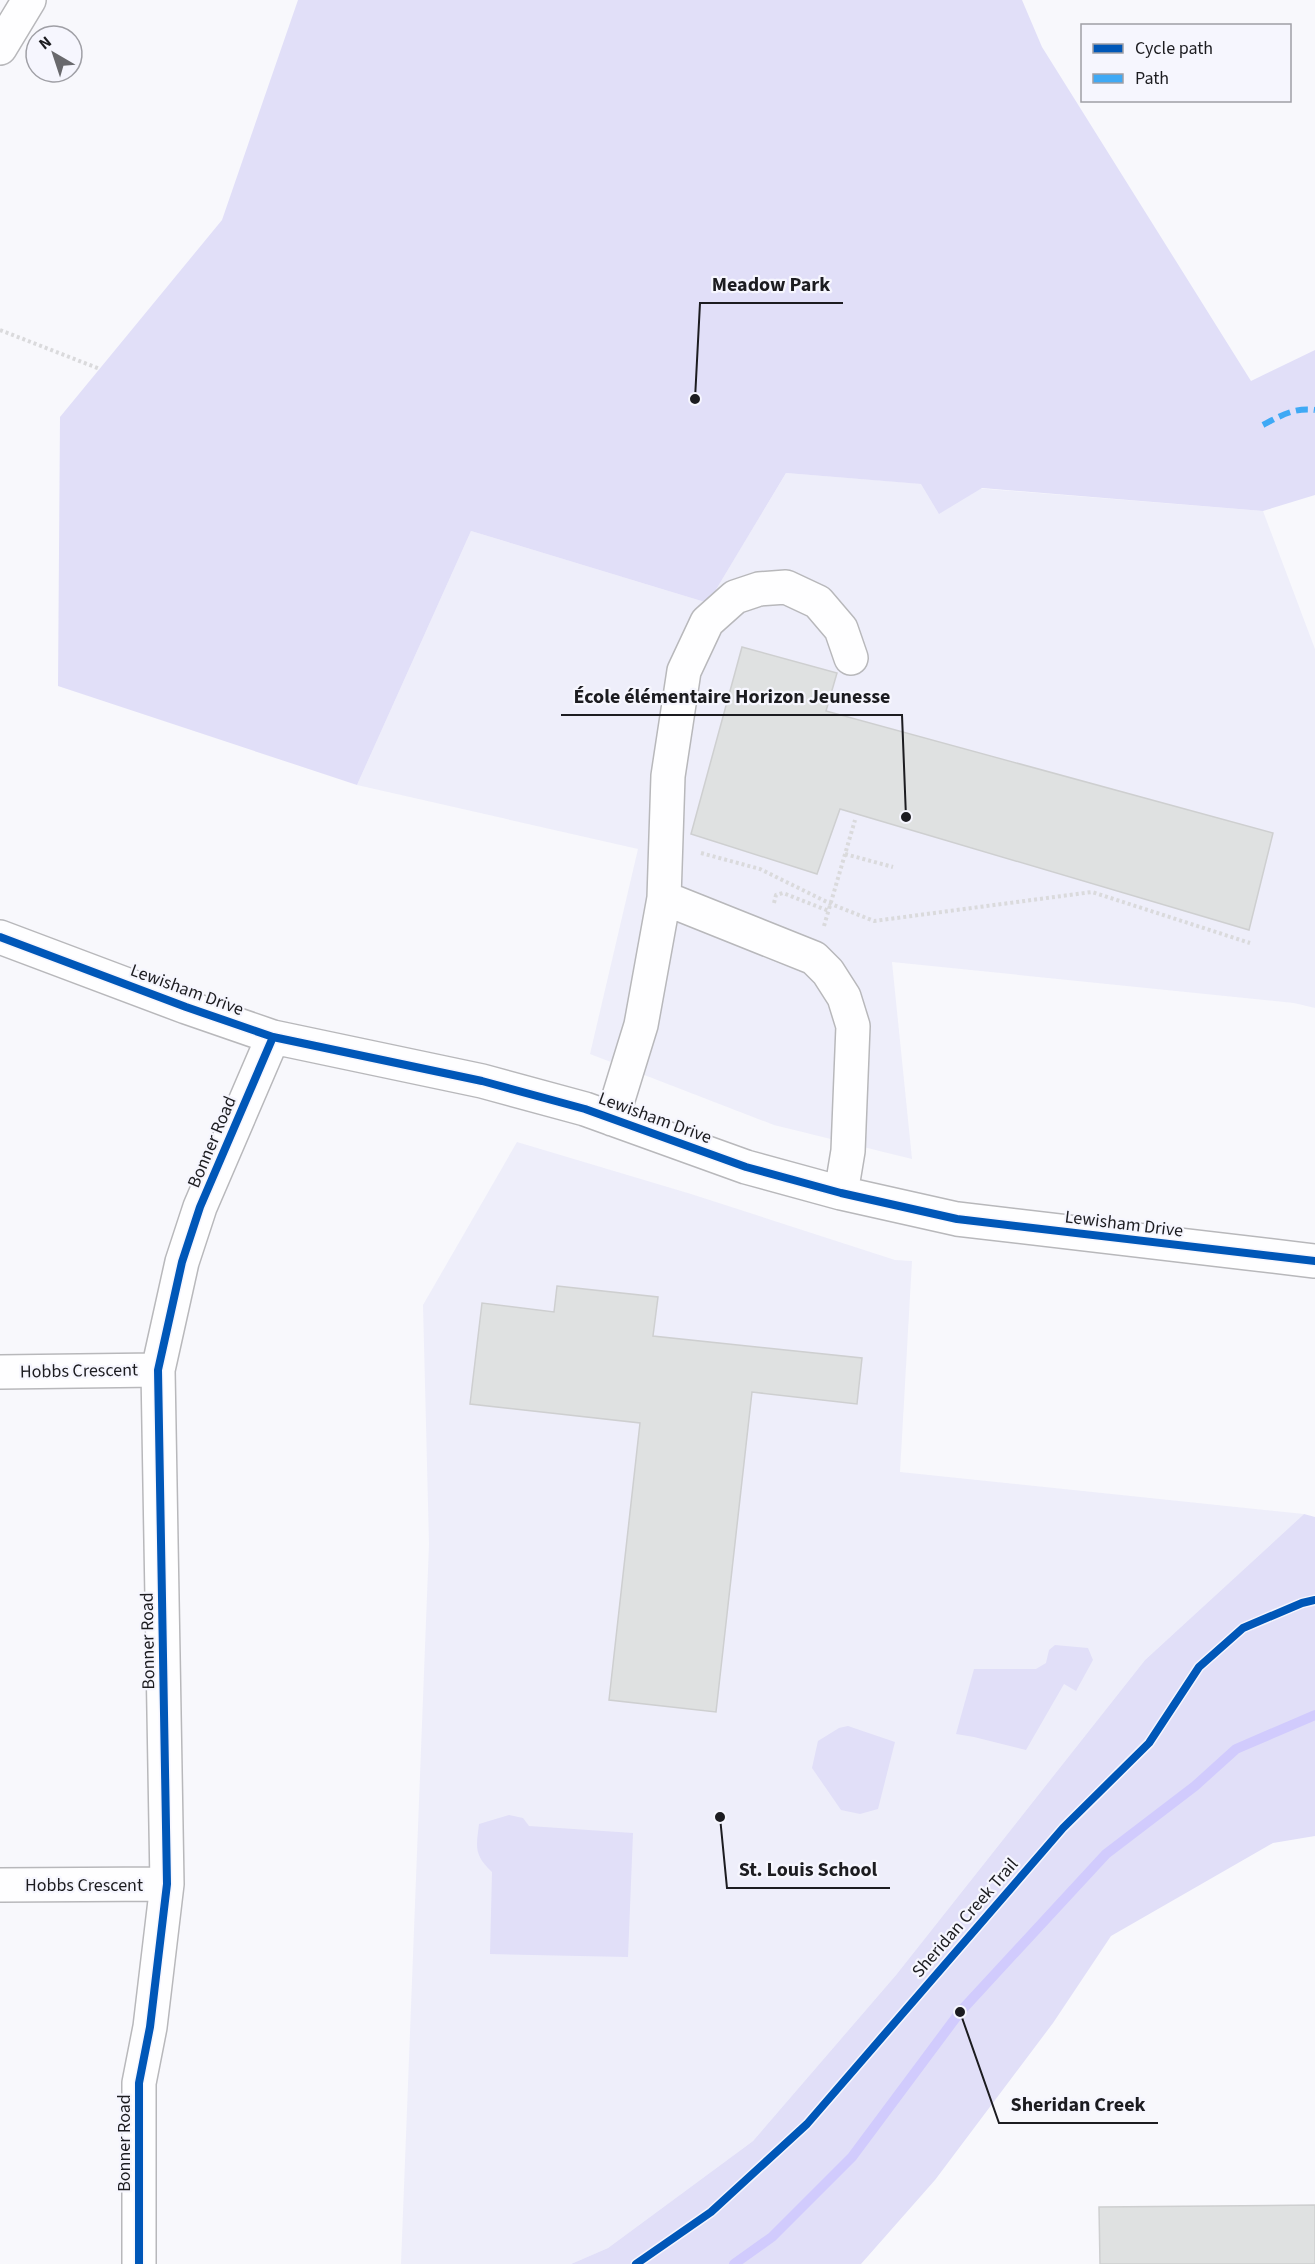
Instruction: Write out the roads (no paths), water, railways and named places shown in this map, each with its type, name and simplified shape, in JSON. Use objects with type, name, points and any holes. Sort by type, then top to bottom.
[{"type":"street","points":[[0,48],[28,0]]},
{"type":"street","points":[[612,1119],[641,1025],[664,898],[668,776],[684,671],[707,622],[735,597],[759,589],[786,587],[818,602],[841,628],[851,658]]},
{"type":"street","points":[[664,898],[814,958],[828,972],[844,997],[853,1026],[848,1151],[841,1193]]},
{"type":"street","name":"Lewisham Drive","points":[[0,937],[273,1037],[482,1081],[585,1109],[746,1167],[841,1193],[957,1219],[1315,1261]]},
{"type":"street","name":"Bonner Road","points":[[139,2264],[139,2083],[150,2027],[167,1884],[158,1370],[182,1262],[200,1207],[273,1037]]},
{"type":"street","name":"Hobbs Crescent","points":[[0,1372],[158,1370]]},
{"type":"street","name":"Hobbs Crescent","points":[[0,1885],[167,1884]]},
{"type":"waterway","points":[[734,2264],[772,2237],[852,2157],[960,2012],[1106,1854],[1195,1786],[1236,1749],[1315,1715]]},
{"type":"place","name":"Meadow Park","points":[[695,399]]},
{"type":"place","name":"École élémentaire Horizon Jeunesse","points":[[906,817]]},
{"type":"place","name":"St. Louis School","points":[[720,1817]]},
{"type":"place","name":"Sheridan Creek","points":[[960,2012]]}]
